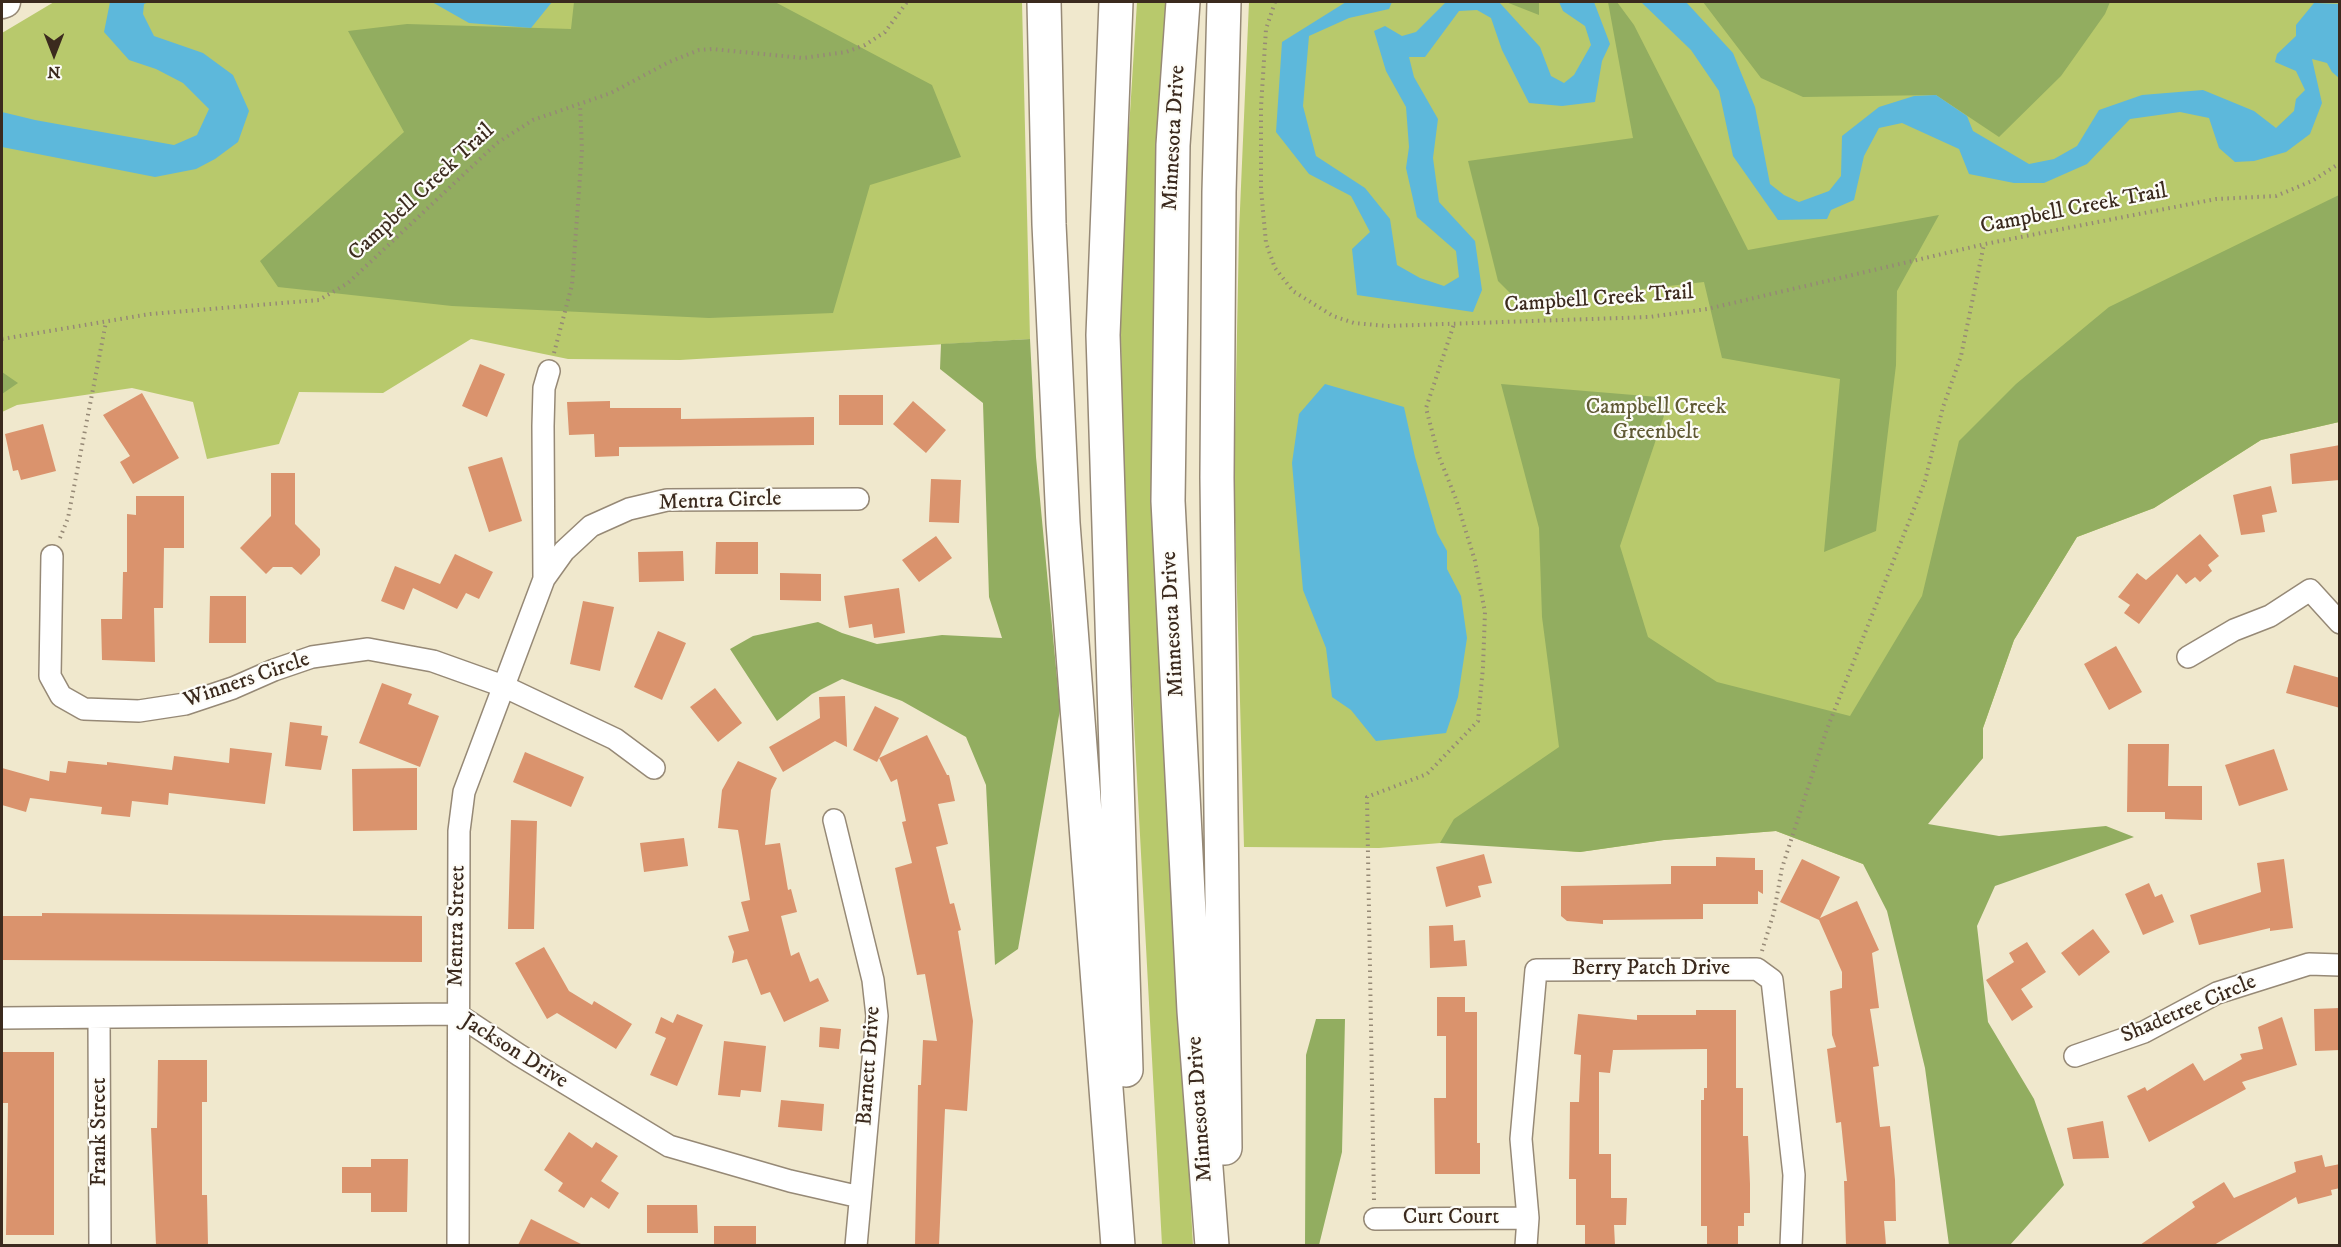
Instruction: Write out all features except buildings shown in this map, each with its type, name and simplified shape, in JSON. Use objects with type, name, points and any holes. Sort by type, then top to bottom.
[{"type":"highway","points":[[1044,2],[1049,224],[1063,523],[1118,1245]]},
{"type":"highway","points":[[1116,2],[1108,146],[1103,347],[1132,1245]]},
{"type":"highway","name":"Minnesota Drive","points":[[1183,2],[1173,145],[1168,501],[1194,1011],[1212,1245]]},
{"type":"highway","points":[[1224,2],[1219,192],[1217,478],[1225,1245]]},
{"type":"street","points":[[544,579],[543,417],[544,388],[549,371]]},
{"type":"street","name":"Mentra Circle","points":[[503,686],[544,579],[564,551],[591,526],[629,509],[667,500],[858,499]]},
{"type":"street","name":"Winners Circle","points":[[52,556],[50,676],[55,702],[84,709],[139,711],[185,704],[312,657],[368,649],[433,661],[503,686],[615,739],[654,768]]},
{"type":"street","points":[[2188,657],[2234,630],[2270,616],[2310,590],[2340,622]]},
{"type":"street","name":"Mentra Street","points":[[458,1245],[459,831],[464,792],[503,686]]},
{"type":"street","name":"Barnett Drive","points":[[834,820],[873,980],[877,1016],[856,1245]]},
{"type":"street","name":"Shadetree Circle","points":[[2075,1056],[2144,1032],[2217,993],[2309,964],[2340,965]]},
{"type":"street","name":"Berry Patch Drive","points":[[1526,1245],[1528,1218],[1521,1139],[1536,970],[1757,969],[1772,980],[1794,1175],[1791,1245]]},
{"type":"street","name":"Jackson Drive","points":[[2,1018],[457,1014],[669,1146],[790,1182],[860,1197]]},
{"type":"street","name":"Frank Street","points":[[99,1018],[100,1245]]},
{"type":"street","name":"Curt Court","points":[[1375,1219],[1528,1218]]},
{"type":"path","name":"Campbell Creek Trail","points":[[2,339],[150,314],[307,302],[332,295],[366,268],[497,143],[533,120],[610,93],[669,62],[699,50],[712,49],[803,58],[846,52],[873,41],[885,32],[907,2]]},
{"type":"path","name":"Campbell Creek Trail","points":[[1275,2],[1266,29],[1264,53],[1261,166],[1266,243],[1275,268],[1293,291],[1333,316],[1354,323],[1387,326],[1649,317],[1707,309],[1984,244],[2216,199],[2276,196],[2312,181],[2340,164]]},
{"type":"path","points":[[549,371],[572,285],[582,150],[580,104]]},
{"type":"path","points":[[1757,969],[1774,912],[1782,868],[1827,729],[1925,481],[1943,407],[1960,356],[1984,244]]},
{"type":"path","points":[[52,556],[68,518],[106,322]]},
{"type":"path","points":[[1375,1219],[1367,797],[1427,774],[1478,721],[1482,678],[1485,612],[1475,561],[1456,498],[1438,454],[1426,408],[1454,324]]},
{"type":"green space","points":[[54,2],[1022,2],[1030,339],[680,360],[568,359],[471,339],[383,393],[299,392],[279,444],[207,459],[193,402],[132,388],[17,405],[2,412],[2,33]]},
{"type":"green space","points":[[574,2],[775,2],[932,85],[961,157],[870,185],[833,313],[709,318],[452,306],[278,287],[260,261],[404,132],[348,31],[407,24],[571,29]]},
{"type":"green space","points":[[1137,2],[1166,2],[1155,226],[1152,470],[1193,1246],[1162,1245],[1124,537],[1120,271]]},
{"type":"green space","name":"Campbell Creek Greenbelt","points":[[1249,2],[2339,2],[2339,422],[2261,440],[2154,508],[2077,537],[2014,640],[1983,728],[1983,758],[1863,864],[1776,831],[1664,840],[1580,852],[1453,842],[1379,848],[1244,847],[1234,483],[1239,232]]},
{"type":"green space","points":[[1506,2],[1539,2],[1539,15]]},
{"type":"green space","points":[[1608,2],[1617,2],[1634,25],[1748,250],[1939,215],[1897,291],[1896,365],[1876,531],[1824,552],[1840,379],[1722,358],[1704,282],[1520,303],[1498,281],[1468,161],[1633,138]]},
{"type":"green space","points":[[1703,2],[2110,2],[2105,14],[2061,76],[1999,137],[1936,95],[1803,97],[1761,78]]},
{"type":"green space","points":[[2339,195],[2339,422],[2261,440],[2154,508],[2077,537],[2014,640],[1983,728],[1983,758],[1928,824],[1999,836],[2106,826],[2134,837],[1995,886],[1977,926],[1988,1022],[2034,1099],[2064,1185],[2010,1245],[1949,1245],[1925,1068],[1887,911],[1863,864],[1776,831],[1664,840],[1580,852],[1440,843],[1454,819],[1559,747],[1542,617],[1539,528],[1501,384],[1670,398],[1620,546],[1648,637],[1717,682],[1850,716],[1922,596],[1959,441],[2016,384],[2109,307]]},
{"type":"green space","points":[[1030,339],[1036,457],[1060,710],[1018,949],[995,965],[986,785],[966,737],[902,701],[842,679],[812,694],[777,721],[730,649],[753,636],[818,622],[842,633],[877,644],[942,635],[1002,638],[989,597],[983,403],[940,369],[941,344]]},
{"type":"green space","points":[[2,372],[18,383],[2,394]]},
{"type":"green space","points":[[1316,1019],[1345,1019],[1342,1152],[1319,1245],[1305,1246],[1306,1055]]},
{"type":"water","points":[[110,2],[149,2],[144,4],[143,14],[154,36],[203,53],[233,75],[249,111],[238,142],[215,159],[196,169],[155,177],[2,147],[2,112],[174,145],[197,135],[209,109],[183,83],[156,69],[129,60],[104,32]]},
{"type":"water","points":[[432,2],[552,2],[531,28],[469,23]]},
{"type":"water","points":[[1346,2],[1392,2],[1389,9],[1349,18],[1309,36],[1303,106],[1316,156],[1365,188],[1390,219],[1397,265],[1420,278],[1444,286],[1459,277],[1456,251],[1417,217],[1406,168],[1409,147],[1406,107],[1386,71],[1374,31],[1385,26],[1402,36],[1416,32],[1446,2],[1499,2],[1540,47],[1551,76],[1564,83],[1574,75],[1591,45],[1585,26],[1563,11],[1559,2],[1594,2],[1610,44],[1602,61],[1595,102],[1562,106],[1529,103],[1502,50],[1491,18],[1477,10],[1459,11],[1425,57],[1409,57],[1414,77],[1438,119],[1433,158],[1439,202],[1475,241],[1482,290],[1473,312],[1357,295],[1352,249],[1370,232],[1351,196],[1309,174],[1276,132],[1282,42]]},
{"type":"water","points":[[1641,2],[1686,2],[1733,53],[1755,107],[1770,184],[1784,195],[1799,202],[1829,191],[1841,176],[1842,136],[1879,107],[1914,96],[1936,95],[1967,116],[1973,131],[2029,164],[2054,159],[2077,146],[2099,110],[2142,95],[2203,90],[2254,111],[2276,128],[2294,111],[2296,99],[2305,90],[2296,71],[2275,62],[2277,54],[2296,36],[2296,25],[2314,3],[2339,4],[2339,78],[2327,63],[2312,59],[2322,103],[2310,134],[2286,152],[2254,161],[2235,162],[2219,148],[2209,118],[2180,112],[2130,119],[2087,164],[2044,183],[2014,183],[1969,174],[1959,149],[1902,123],[1879,128],[1864,156],[1854,200],[1831,210],[1827,219],[1778,220],[1733,156],[1719,91],[1691,50]]},
{"type":"water","points":[[1325,384],[1404,407],[1415,457],[1437,533],[1447,551],[1447,569],[1461,596],[1467,638],[1458,697],[1446,733],[1376,741],[1351,710],[1332,697],[1326,648],[1303,590],[1292,463],[1299,414]]}]
